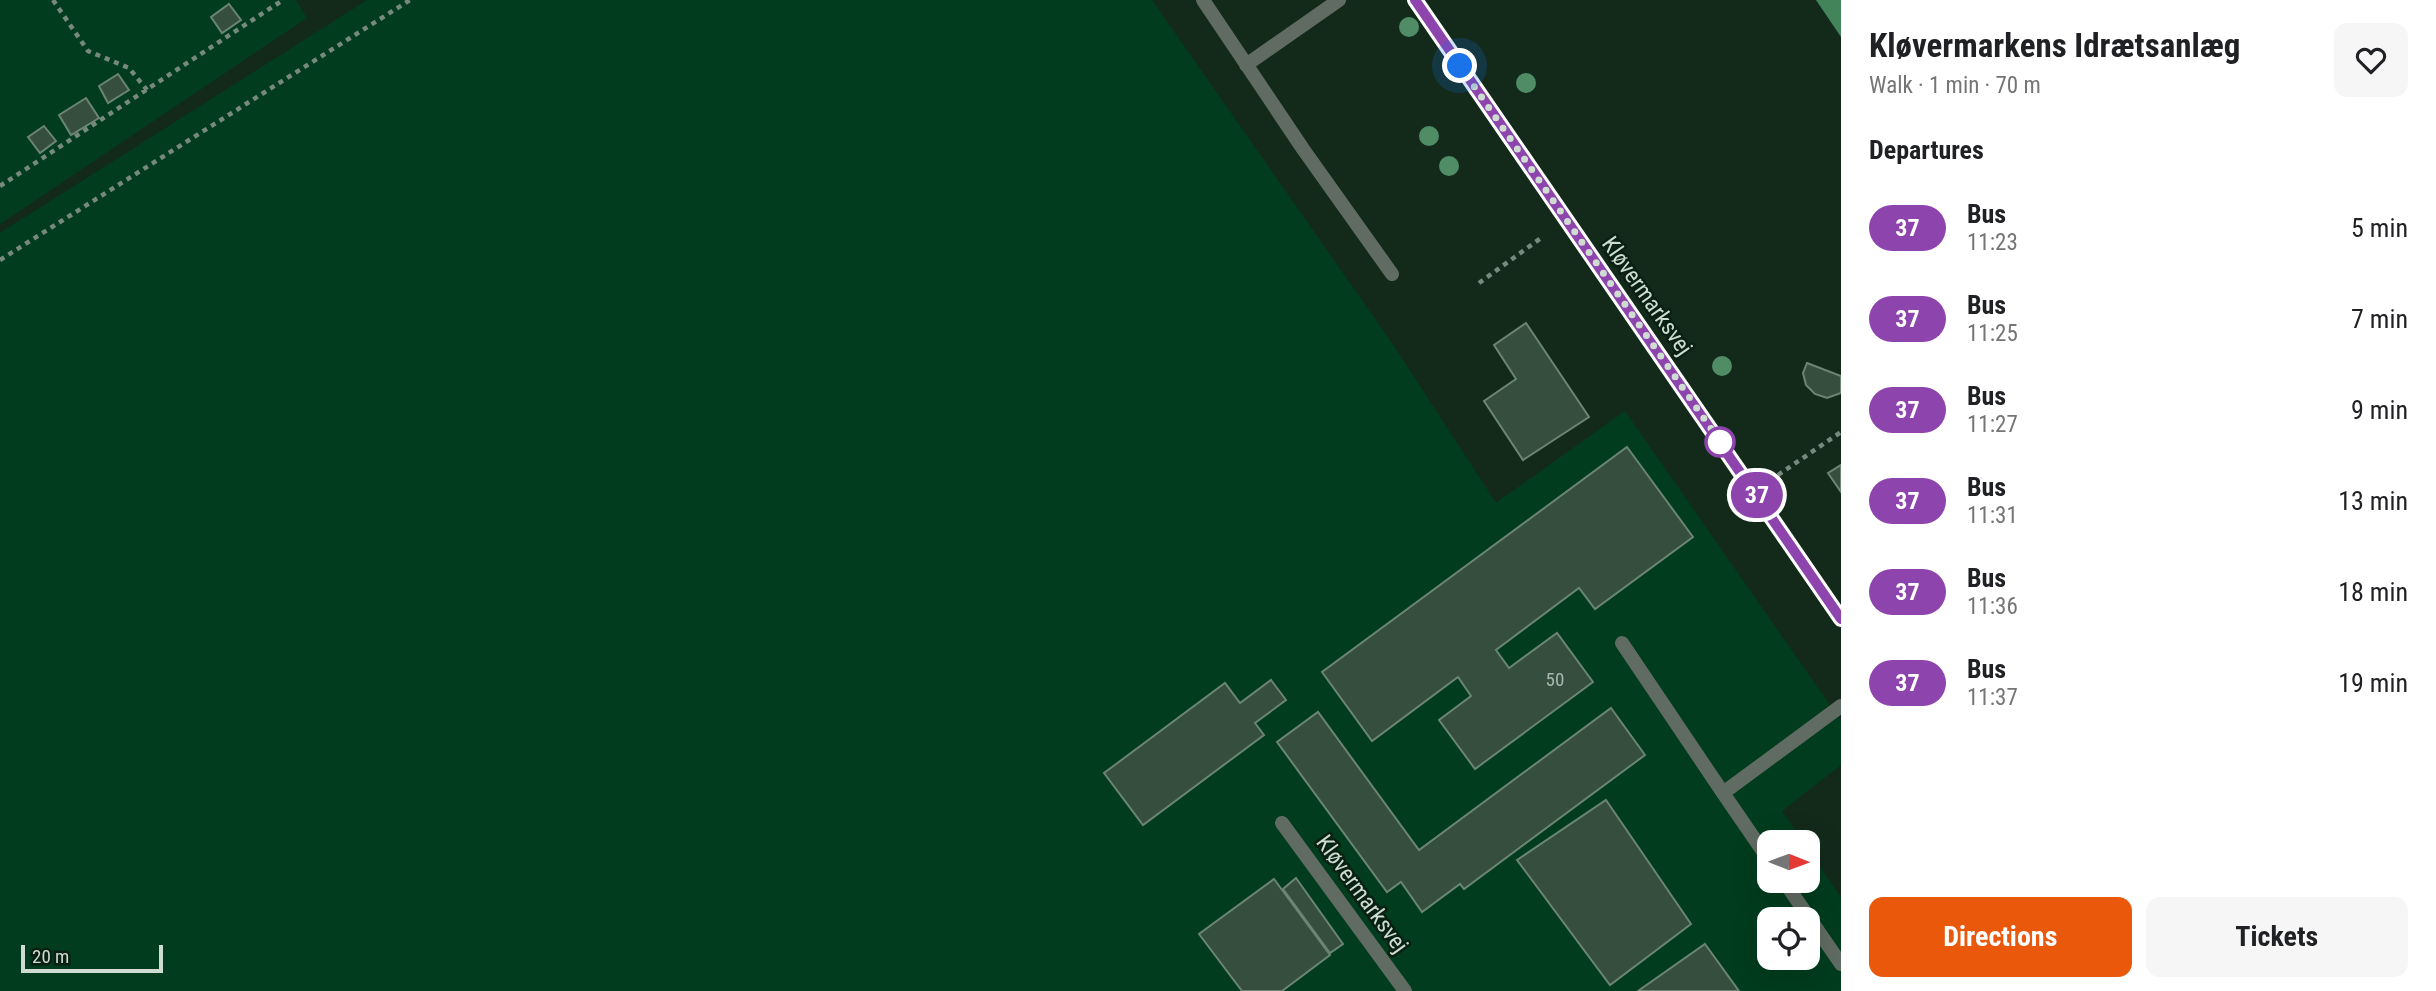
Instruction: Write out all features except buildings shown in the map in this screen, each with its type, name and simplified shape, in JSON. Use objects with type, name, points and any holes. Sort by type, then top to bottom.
[{"type":"street","points":[[1203,0],[1391,274]]},
{"type":"street","points":[[1246,65],[1339,0]]},
{"type":"street","name":"Kløvermarksvej","points":[[1415,0],[1841,619]]},
{"type":"street","points":[[1622,643],[1757,843]]},
{"type":"street","points":[[1723,793],[1841,706]]},
{"type":"street","name":"Kløvermarksvej","points":[[1282,823],[1405,991]]},
{"type":"street","points":[[1792,893],[1841,964]]},
{"type":"path","points":[[53,0],[88,51],[129,68],[147,90]]},
{"type":"path","points":[[0,186],[283,0]]},
{"type":"path","points":[[0,260],[410,0]]},
{"type":"path","points":[[1479,283],[1567,220]]},
{"type":"path","points":[[1754,491],[1841,432]]},
{"type":"shaded area","points":[[0,0],[296,0],[307,18],[0,224]]},
{"type":"shaded area","points":[[367,0],[1152,0],[1396,349],[1496,503],[1625,411],[1841,721],[1841,765],[1782,811],[1795,830],[1757,830],[1757,893],[1820,893],[1820,866],[1841,897],[1841,991],[0,991],[0,233]]},
{"type":"shaded area","points":[[1816,0],[1841,0],[1841,37]]},
{"type":"bus line","name":"37","points":[[1415,0],[1841,619]]},
{"type":"route","points":[[1460,66],[1723,446],[1720,442]]}]
